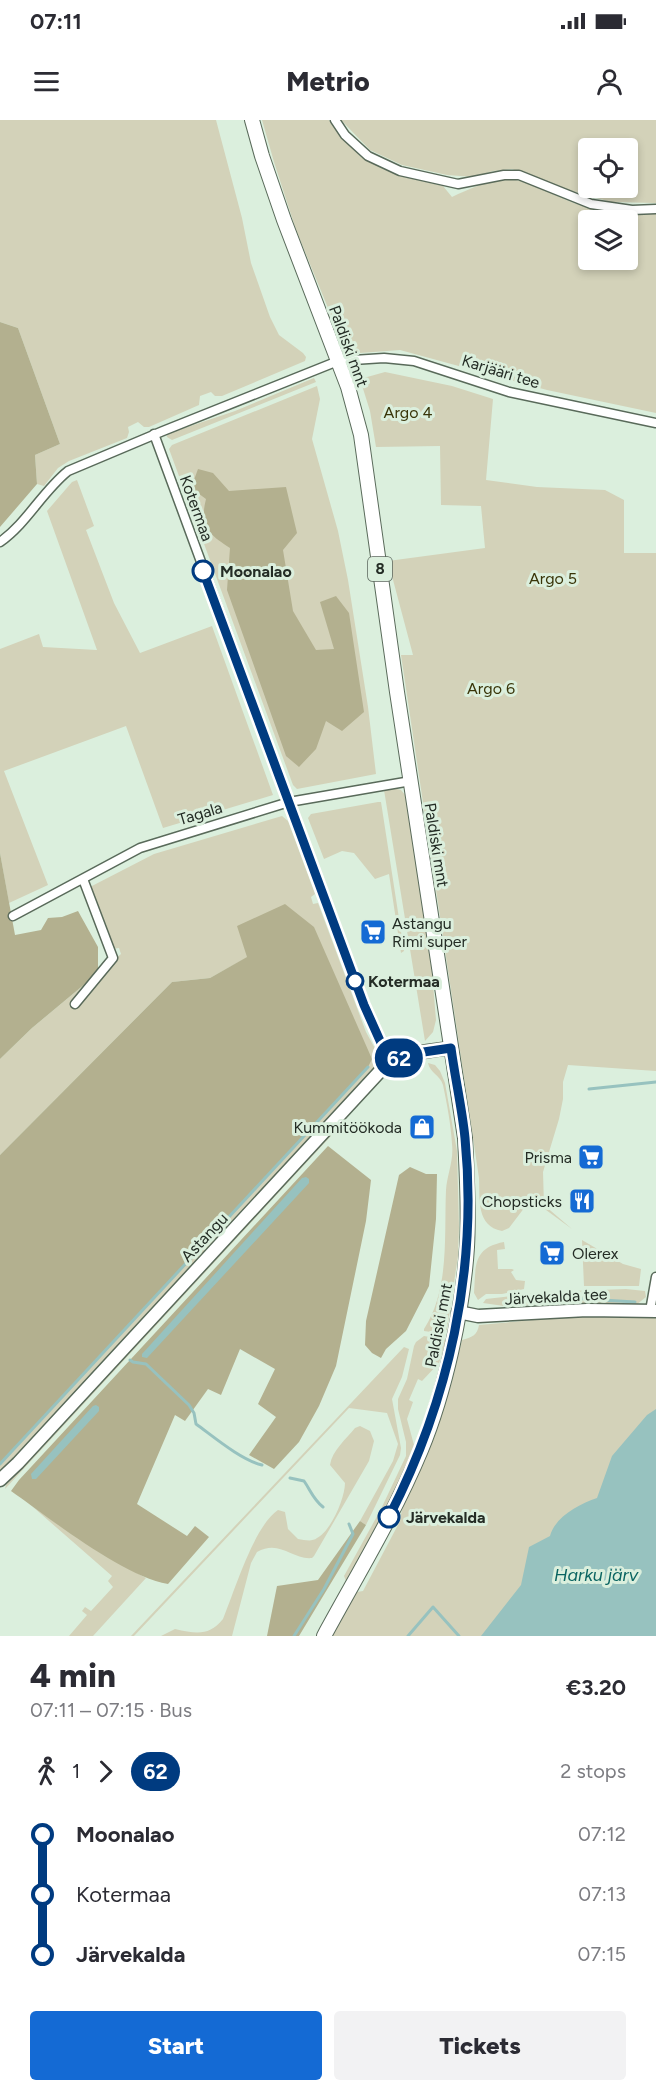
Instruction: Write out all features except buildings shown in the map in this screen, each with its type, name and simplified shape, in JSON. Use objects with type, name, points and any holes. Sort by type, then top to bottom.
[{"type":"main road","name":"Paldiski mnt","points":[[252,120],[284,220],[348,387],[361,435],[465,1138],[468,1188],[467,1246],[458,1312],[442,1386],[421,1450],[379,1536],[324,1636]]},
{"type":"street","points":[[335,120],[345,135],[368,156],[400,171],[458,184],[504,175],[519,175],[591,204],[632,210],[656,209]]},
{"type":"street","name":"Karjääri tee","points":[[338,361],[384,358],[414,361],[509,392],[656,423]]},
{"type":"street","points":[[0,542],[13,533],[56,481],[68,471],[154,434],[338,361]]},
{"type":"street","name":"Kotermaa","points":[[154,434],[368,1015],[390,1063]]},
{"type":"street","name":"Tagala","points":[[13,916],[140,848],[289,802],[411,781]]},
{"type":"street","points":[[75,1004],[113,958],[83,879]]},
{"type":"street","name":"Astangu","points":[[0,1480],[354,1098],[390,1063],[410,1054],[451,1048]]},
{"type":"street","points":[[653,1311],[656,1277]]},
{"type":"street","name":"Järvekalda tee","points":[[458,1312],[478,1316],[587,1310],[653,1311]]},
{"type":"green space","points":[[0,120],[216,120],[242,218],[251,263],[270,317],[279,335],[303,353],[306,357],[305,361],[222,396],[215,396],[211,392],[200,396],[199,405],[149,427],[144,427],[138,422],[128,427],[127,438],[69,461],[58,468],[44,486],[37,484],[35,455],[60,444],[18,328],[0,322]]},
{"type":"green space","points":[[262,120],[329,120],[361,157],[404,177],[443,186],[452,197],[486,183],[514,180],[568,201],[603,210],[578,210],[578,270],[638,270],[638,214],[656,214],[656,413],[547,390],[400,350],[360,353],[342,342],[296,230]]},
{"type":"green space","points":[[341,120],[656,120],[656,203],[611,202],[597,198],[638,198],[638,138],[578,138],[578,193],[512,169],[493,171],[474,177],[447,175],[402,165],[370,150]]},
{"type":"green space","points":[[385,372],[452,386],[493,399],[486,480],[537,487],[605,490],[624,500],[624,553],[656,553],[656,1071],[568,1065],[563,1082],[563,1099],[559,1119],[543,1172],[544,1205],[572,1229],[531,1199],[509,1228],[502,1231],[488,1224],[481,1210],[479,1178],[401,655],[413,655],[388,561],[485,548],[481,506],[441,505],[440,446],[376,447],[370,411],[360,379]]},
{"type":"green space","points":[[314,378],[316,382],[172,440],[167,437],[167,434],[235,411]]},
{"type":"green space","points":[[317,386],[320,399],[312,439],[338,531],[348,580],[376,774],[297,789],[293,785],[169,449],[172,445]]},
{"type":"green space","points":[[77,480],[94,526],[86,530],[114,603],[140,653],[212,626],[273,795],[163,828],[126,726],[4,771],[48,885],[9,903],[0,853],[0,649],[39,634],[43,647],[97,650],[47,511],[72,482]]},
{"type":"green space","points":[[394,788],[401,790],[406,796],[432,972],[436,1020],[433,1032],[425,1041],[384,790]]},
{"type":"green space","points":[[381,802],[404,951],[401,953],[389,874],[375,879],[354,853],[342,851],[324,859],[308,818],[311,814]]},
{"type":"green space","points":[[282,816],[288,821],[315,894],[311,897],[313,904],[318,903],[366,1032],[379,1056],[379,1062],[354,1092],[0,1473],[0,1464],[368,1067],[248,957],[210,978],[172,982],[0,1155],[0,1059],[32,1028],[121,954],[119,948],[111,949],[90,887],[154,854]]},
{"type":"green space","points":[[428,1063],[435,1065],[445,1083],[457,1151],[458,1256],[447,1330],[440,1330],[438,1333],[424,1331],[424,1329],[438,1297],[442,1279],[446,1190],[452,1150],[450,1122],[443,1085]]},
{"type":"green space","points":[[341,1120],[343,1123],[5,1489],[7,1481]]},
{"type":"green space","points":[[582,1240],[623,1264],[641,1269],[639,1286],[584,1286]]},
{"type":"green space","points":[[504,1242],[505,1249],[497,1250],[498,1269],[514,1270],[511,1272],[516,1280],[525,1281],[524,1289],[502,1294],[486,1294],[478,1300],[474,1293],[478,1260],[486,1249]]},
{"type":"green space","points":[[626,1289],[645,1291],[646,1297],[636,1305],[587,1303],[504,1306],[483,1303],[486,1299],[545,1292]]},
{"type":"green space","points":[[588,1315],[656,1317],[656,1459],[558,1636],[331,1636],[357,1592],[363,1591],[399,1523],[403,1506],[434,1438],[462,1340],[474,1336],[479,1325]]},
{"type":"green space","points":[[424,1336],[446,1340],[439,1363],[422,1381],[418,1379],[409,1400],[413,1402],[407,1419],[414,1445],[397,1487],[346,1581],[344,1576],[381,1509],[406,1456],[406,1442],[398,1409],[398,1399],[407,1379],[414,1346]]},
{"type":"green space","points":[[404,1347],[409,1349],[402,1377],[392,1399],[401,1448],[400,1455],[366,1525],[360,1521],[393,1461],[398,1444],[387,1413],[349,1408],[134,1636],[131,1636]]},
{"type":"green space","points":[[360,1426],[370,1431],[374,1441],[369,1461],[314,1556],[305,1558],[272,1548],[257,1552],[251,1563],[232,1636],[161,1636],[175,1629],[196,1633],[207,1631],[218,1625],[223,1619],[253,1544],[269,1518],[278,1510],[285,1512],[288,1529],[298,1539],[313,1540],[327,1529],[340,1505],[345,1483],[330,1465],[331,1460],[336,1450],[355,1428]]},
{"type":"green space","points":[[33,1507],[99,1552],[146,1578],[93,1636],[69,1636],[87,1615],[82,1611],[85,1607],[91,1611],[113,1587],[108,1581],[112,1576]]},
{"type":"shaded area","points":[[0,322],[18,328],[60,444],[35,455],[37,484],[0,527]]},
{"type":"shaded area","points":[[198,469],[213,473],[229,491],[286,487],[297,533],[283,550],[293,611],[316,650],[334,649],[320,602],[336,596],[349,613],[364,712],[342,731],[326,721],[316,749],[299,767],[286,756],[227,590],[230,548],[207,529],[204,517],[206,499],[191,488]]},
{"type":"shaded area","points":[[0,853],[15,935],[41,930],[48,918],[62,917],[78,911],[98,947],[98,973],[32,1028],[0,1059]]},
{"type":"shaded area","points":[[285,904],[314,927],[372,1059],[368,1067],[0,1464],[0,1155],[172,982],[210,978],[247,957],[237,926]]},
{"type":"shaded area","points":[[328,1146],[371,1180],[366,1221],[336,1366],[319,1406],[299,1442],[274,1469],[249,1455],[276,1417],[258,1404],[275,1369],[240,1349],[221,1395],[208,1389],[185,1421],[175,1415],[137,1504],[187,1536],[195,1526],[209,1537],[168,1584],[130,1570],[87,1545],[11,1491],[19,1480]]},
{"type":"shaded area","points":[[410,1167],[426,1174],[437,1174],[436,1219],[429,1286],[406,1331],[386,1349],[381,1358],[365,1345],[366,1321],[399,1175]]},
{"type":"shaded area","points":[[360,1521],[366,1525],[299,1636],[267,1636],[277,1586],[318,1580]]},
{"type":"water","points":[[306,1177],[309,1183],[147,1358],[142,1357],[142,1354],[302,1178]]},
{"type":"water","points":[[96,1405],[99,1411],[36,1479],[32,1479],[31,1474]]},
{"type":"water","name":"Harku järv","points":[[656,1409],[656,1636],[481,1636],[521,1585],[529,1547],[550,1536],[562,1517],[597,1498],[612,1456],[647,1415]]},
{"type":"waterway","points":[[0,1464],[368,1067]]},
{"type":"waterway","points":[[589,1089],[656,1082]]},
{"type":"waterway","points":[[523,1298],[552,1297],[635,1302]]},
{"type":"waterway","points":[[130,1360],[146,1364],[189,1405],[194,1413],[196,1424],[237,1453],[262,1465]]},
{"type":"waterway","points":[[290,1478],[304,1481],[314,1498],[323,1507]]},
{"type":"waterway","points":[[294,1636],[324,1589],[353,1534],[349,1524]]},
{"type":"waterway","points":[[408,1636],[433,1607],[459,1636]]},
{"type":"bus line","name":"62","points":[[203,571],[364,1005],[390,1063],[410,1054],[451,1048],[465,1138],[468,1188],[467,1246],[462,1294],[442,1386],[432,1420],[414,1466],[389,1517]]},
{"type":"place","name":"Moonalao","points":[[203,571]]},
{"type":"place","name":"Astangu Rimi super","points":[[373,932]]},
{"type":"place","name":"Kotermaa","points":[[355,981]]},
{"type":"place","name":"Kummitöökoda","points":[[422,1127]]},
{"type":"place","name":"Prisma","points":[[591,1157]]},
{"type":"place","name":"Chopsticks","points":[[582,1201]]},
{"type":"place","name":"Olerex","points":[[552,1253]]},
{"type":"place","name":"Järvekalda","points":[[389,1517]]},
{"type":"park label","name":"Argo 4","points":[[408,412]]},
{"type":"park label","name":"Argo 5","points":[[553,578]]},
{"type":"park label","name":"Argo 6","points":[[491,688]]}]
